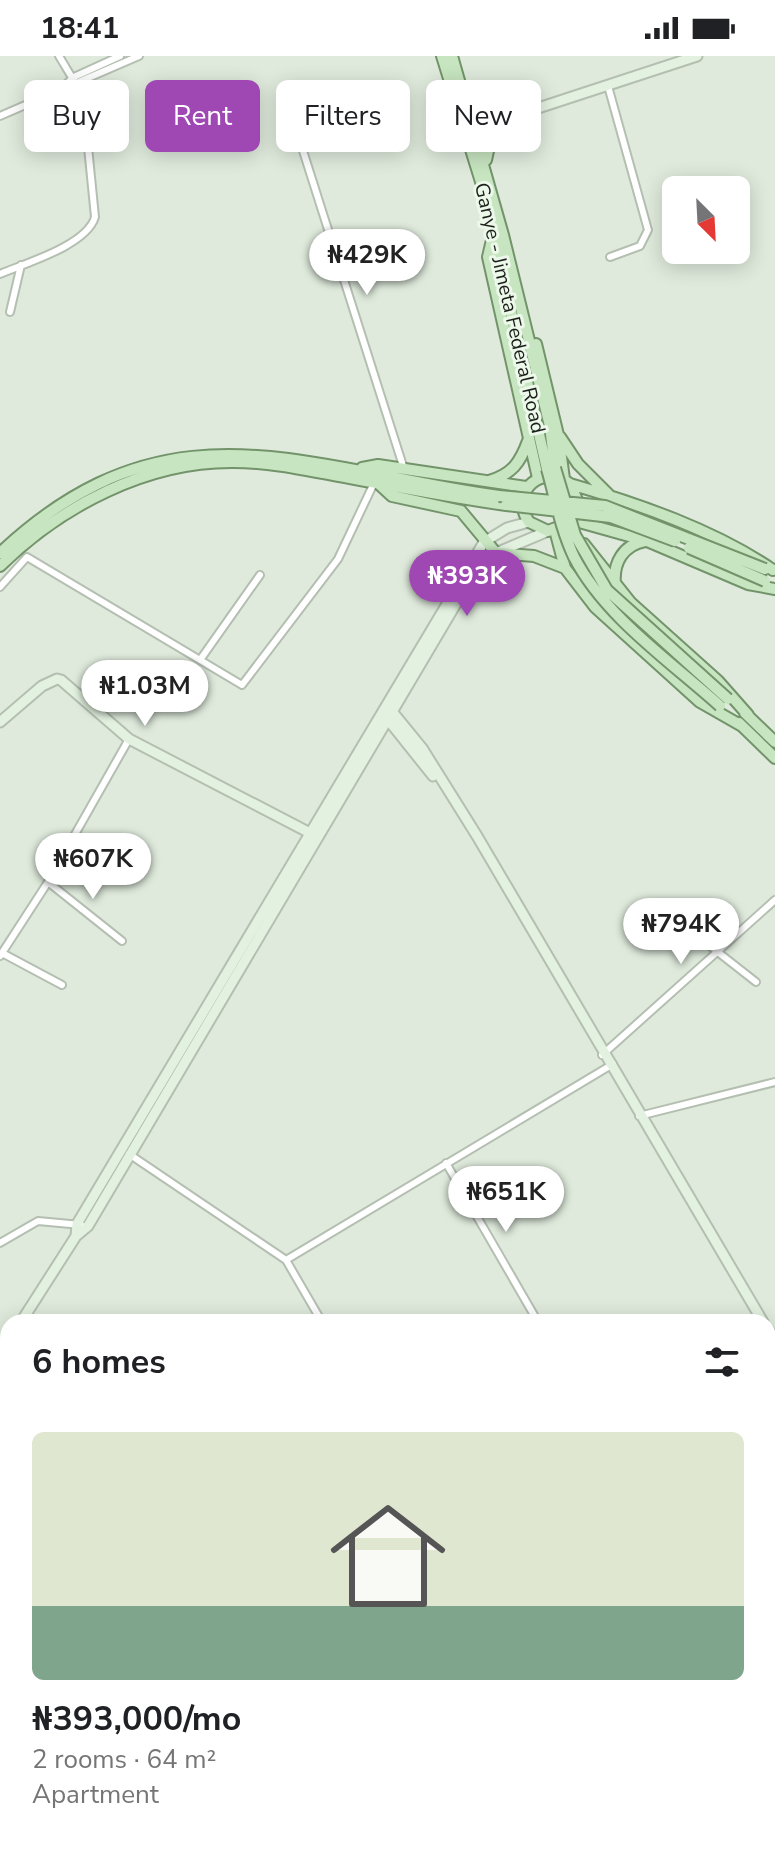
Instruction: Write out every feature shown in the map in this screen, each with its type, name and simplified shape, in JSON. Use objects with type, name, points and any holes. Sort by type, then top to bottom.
[{"type":"main road","name":"Ganye - Jimeta Federal Road","points":[[442,56],[498,236]]},
{"type":"main road","name":"Ganye - Jimeta Federal Road","points":[[452,56],[460,80]]},
{"type":"main road","points":[[541,109],[679,59],[697,56]]},
{"type":"main road","name":"Ganye - Jimeta Federal Road","points":[[481,152],[501,252],[550,426],[551,468],[575,535],[607,590],[724,702]]},
{"type":"main road","points":[[485,166],[488,152]]},
{"type":"main road","points":[[538,478],[488,257],[498,236],[513,255],[567,482],[577,500],[570,522]]},
{"type":"main road","points":[[558,435],[578,464],[611,496]]},
{"type":"main road","points":[[487,482],[504,476],[521,462],[528,439]]},
{"type":"main road","points":[[0,553],[25,530],[63,504],[110,479],[153,464],[232,452],[281,456],[358,469],[503,500],[605,506],[771,570]]},
{"type":"main road","points":[[0,566],[32,536],[77,506],[119,486],[181,467],[257,463],[611,517],[772,585]]},
{"type":"main road","points":[[358,469],[378,465],[526,487]]},
{"type":"main road","points":[[529,522],[521,504],[526,487],[538,478],[550,475],[695,529],[751,555],[771,570]]},
{"type":"main road","points":[[377,483],[392,496],[461,511],[496,553],[534,556],[565,568]]},
{"type":"main road","points":[[26,1314],[76,1236],[88,1226],[388,713],[484,542],[507,528],[529,522],[551,530],[565,568],[595,607],[700,702],[742,726]]},
{"type":"main road","points":[[570,522],[615,585],[718,681],[775,742]]},
{"type":"main road","points":[[76,1236],[77,1224],[310,833],[476,570],[496,553],[570,522],[647,541],[748,584],[772,585]]},
{"type":"main road","points":[[615,585],[613,568],[621,555],[636,543],[647,541]]},
{"type":"main road","points":[[0,722],[42,686],[57,679],[67,683],[129,739],[310,833]]},
{"type":"main road","points":[[724,702],[748,715]]},
{"type":"main road","points":[[724,702],[742,726],[775,758]]},
{"type":"main road","points":[[388,713],[436,769],[758,1314]]},
{"type":"main road","points":[[641,1116],[752,1314]]},
{"type":"street","points":[[59,56],[74,80]]},
{"type":"street","points":[[77,80],[120,56]]},
{"type":"street","points":[[78,80],[139,56]]},
{"type":"street","points":[[608,86],[648,230],[640,246],[610,257]]},
{"type":"street","points":[[0,116],[24,105]]},
{"type":"street","points":[[0,274],[78,239],[92,225],[95,217],[88,152]]},
{"type":"street","points":[[303,152],[404,469]]},
{"type":"street","points":[[0,304],[10,312],[21,265]]},
{"type":"street","points":[[0,587],[27,557],[242,685],[338,559],[377,483]]},
{"type":"street","points":[[200,660],[260,575]]},
{"type":"street","points":[[62,985],[1,954],[48,882],[129,739]]},
{"type":"street","points":[[48,882],[122,941]]},
{"type":"street","points":[[604,1053],[775,900]]},
{"type":"street","points":[[683,918],[756,982]]},
{"type":"street","points":[[286,1260],[610,1065]]},
{"type":"street","points":[[641,1116],[775,1082]]},
{"type":"street","points":[[129,1154],[286,1260],[317,1314]]},
{"type":"street","points":[[446,1163],[533,1314]]},
{"type":"street","points":[[0,1243],[38,1221],[88,1226]]}]
